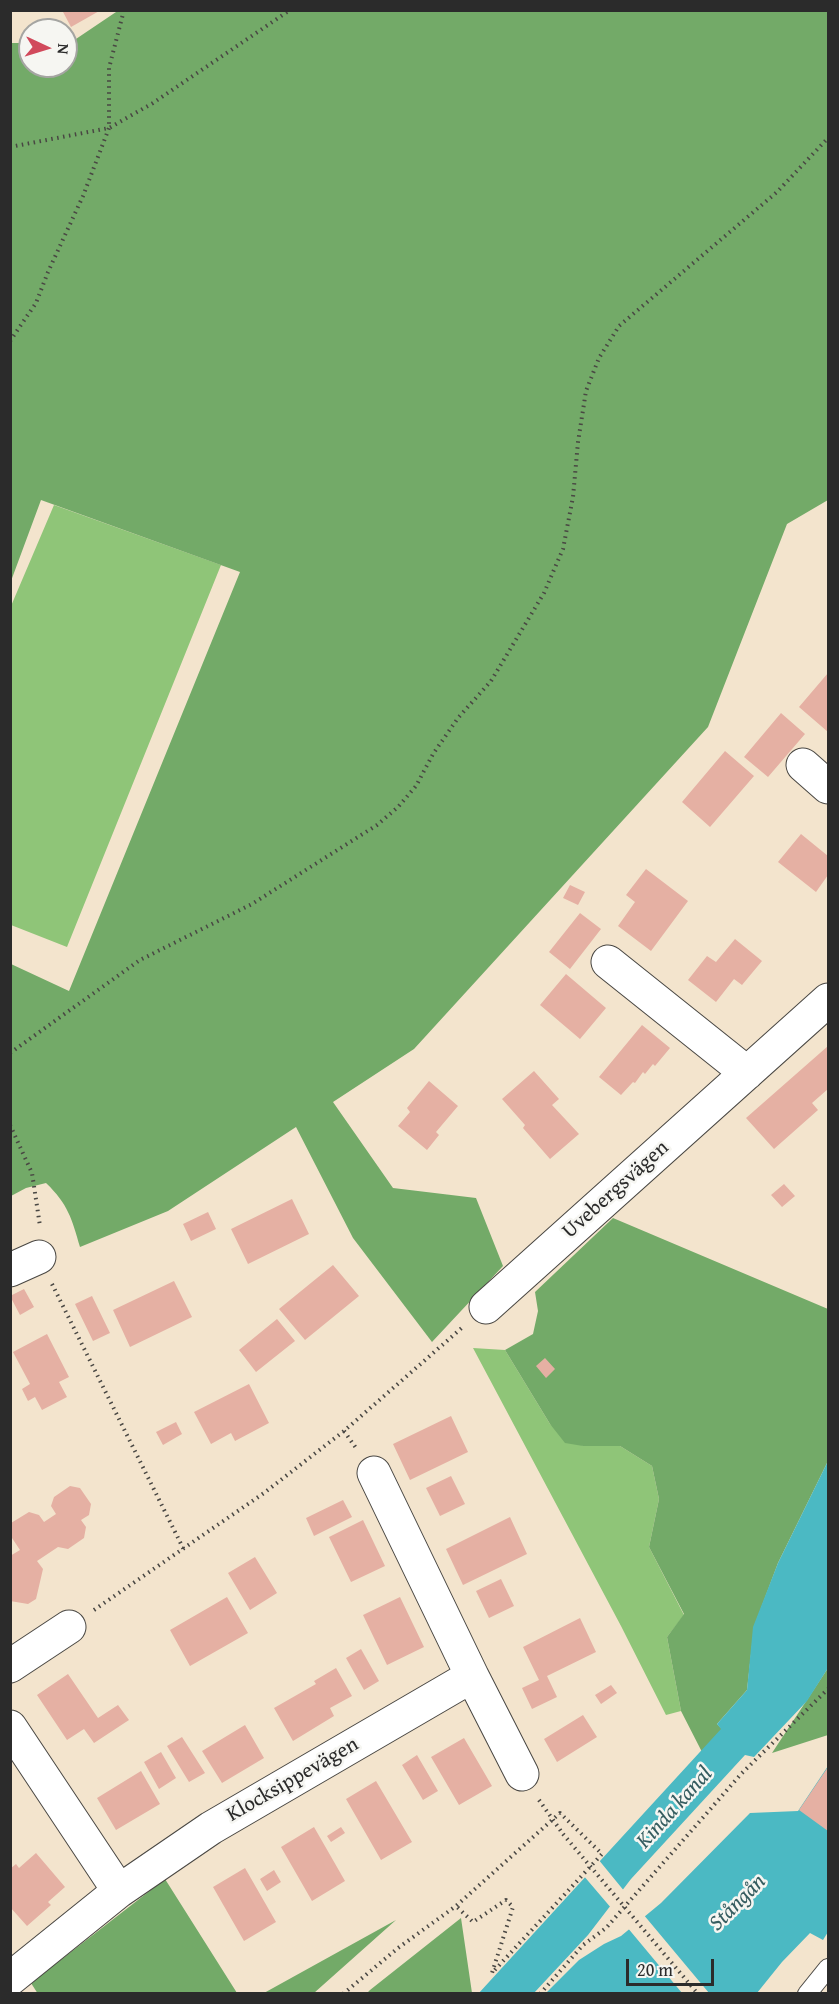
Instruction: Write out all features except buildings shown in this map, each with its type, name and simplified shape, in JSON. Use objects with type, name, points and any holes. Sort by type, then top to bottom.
[{"type":"street","points":[[803,765],[828,787]]},
{"type":"street","points":[[608,962],[747,1073]]},
{"type":"street","name":"Uvebergsvägen","points":[[486,1307],[828,1000]]},
{"type":"street","points":[[374,1473],[522,1774]]},
{"type":"street","points":[[10,1666],[69,1628]]},
{"type":"street","name":"Klocksippevägen","points":[[10,1979],[119,1891],[211,1828],[472,1676]]},
{"type":"street","points":[[10,1727],[119,1891]]},
{"type":"lane","points":[[807,1994],[828,1968]]},
{"type":"path","points":[[10,341],[36,303],[83,196],[109,128],[109,68],[124,10]]},
{"type":"path","points":[[10,147],[109,128],[153,103],[290,10]]},
{"type":"path","points":[[10,1053],[140,960],[252,904],[377,825],[398,807],[416,786],[433,754],[458,718],[491,681],[544,593],[562,549],[573,497],[586,391],[599,358],[619,326],[777,192],[828,138]]},
{"type":"path","points":[[10,1125],[32,1173],[40,1227],[25,1264],[184,1550]]},
{"type":"path","points":[[69,1628],[264,1494],[344,1431],[486,1307]]},
{"type":"path","points":[[540,1994],[583,1945],[606,1928],[742,1773],[828,1689]]},
{"type":"path","points":[[343,1994],[398,1948],[456,1906],[560,1813],[602,1854],[492,1973],[513,1907],[506,1900],[474,1922],[456,1906]]},
{"type":"path","points":[[552,1820],[698,1994]]},
{"type":"green space","points":[[119,10],[828,11],[828,500],[787,524],[708,727],[414,1049],[333,1102],[393,1188],[476,1198],[503,1266],[432,1342],[353,1238],[296,1127],[168,1211],[80,1247],[68,1212],[46,1183],[26,1188],[11,1196],[11,964],[69,991],[240,572],[41,500],[11,581],[11,43],[18,43],[18,78],[78,78],[78,38]]},
{"type":"green space","points":[[54,505],[221,565],[67,947],[11,925],[11,606]]},
{"type":"green space","points":[[613,1218],[828,1309],[828,1461],[778,1563],[754,1627],[747,1690],[717,1724],[722,1729],[702,1752],[681,1711],[667,1637],[684,1614],[649,1547],[659,1499],[652,1466],[620,1446],[583,1446],[565,1443],[550,1424],[505,1350],[533,1334],[538,1311],[535,1292]]},
{"type":"green space","points":[[473,1348],[505,1350],[550,1424],[583,1446],[620,1446],[652,1466],[659,1499],[649,1547],[684,1615],[667,1637],[681,1711],[666,1715]]},
{"type":"green space","points":[[828,1668],[828,1735],[772,1753]]},
{"type":"green space","points":[[165,1879],[237,1993],[38,1994],[31,1983]]},
{"type":"green space","points":[[461,1918],[472,1993],[367,1993],[370,1990]]},
{"type":"green space","points":[[396,1920],[314,1993],[264,1993]]},
{"type":"water","name":"Kinda kanal","points":[[828,1461],[828,1668],[807,1701],[754,1757],[745,1755],[631,1879],[588,1935],[534,1993],[478,1994],[721,1729],[717,1724],[747,1690],[753,1627],[778,1563]]},
{"type":"water","name":"Stångån","points":[[828,1766],[828,1932],[823,1940],[810,1933],[757,1993],[545,1994],[579,1960],[621,1936],[661,1903],[750,1813],[798,1811]]},
{"type":"pier","points":[[598,1859],[625,1892],[612,1909],[583,1875]]},
{"type":"pier","points":[[643,1914],[709,1993],[682,1993],[627,1927]]}]
